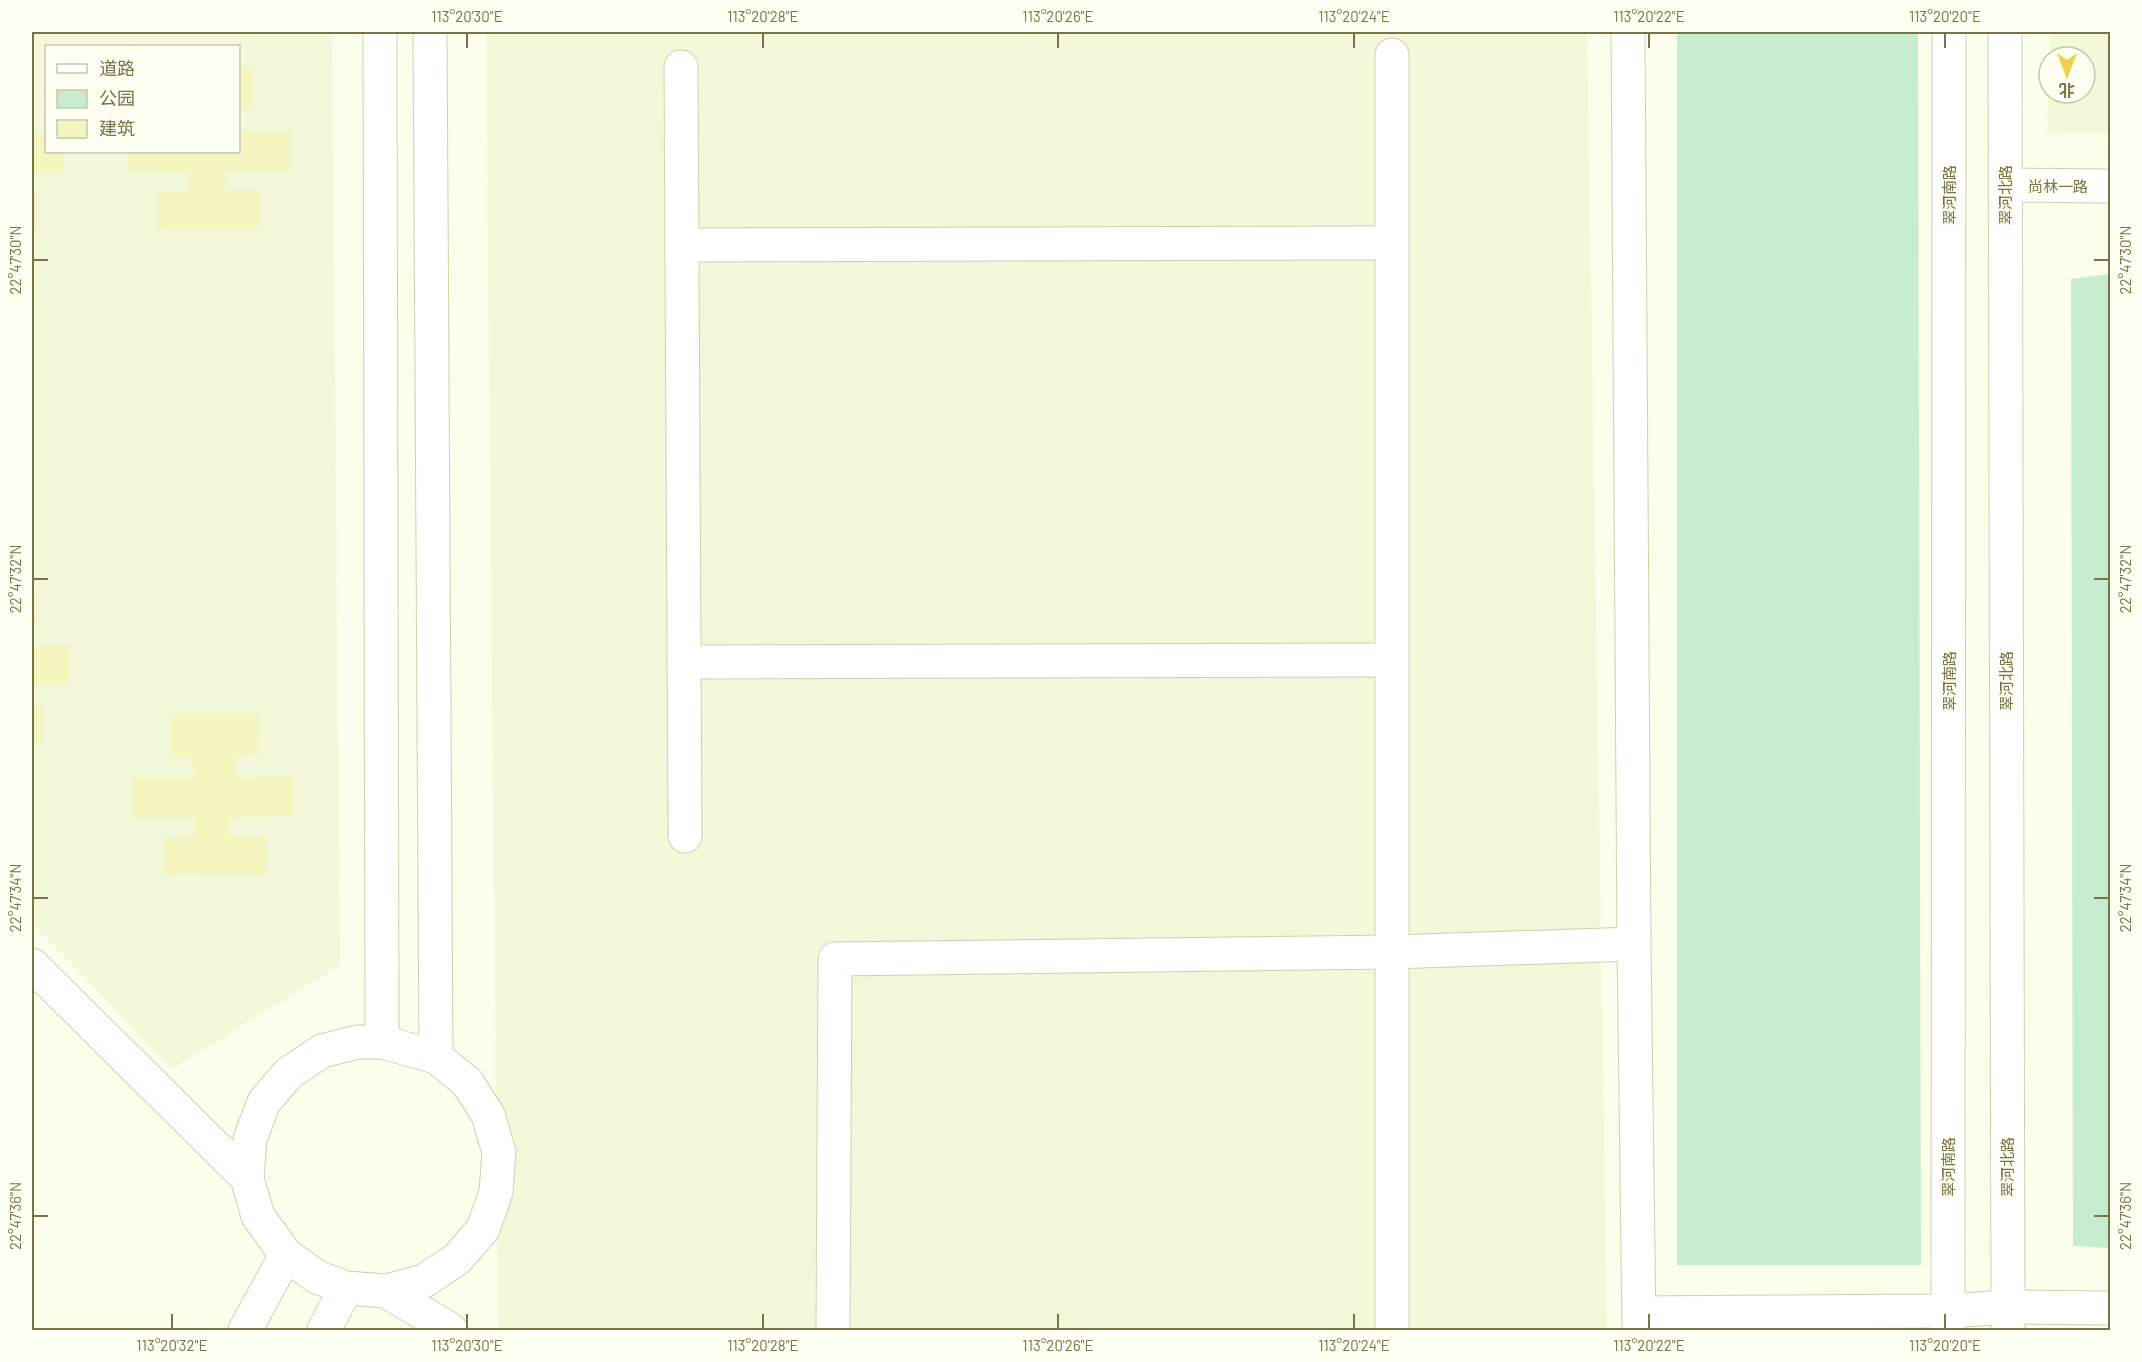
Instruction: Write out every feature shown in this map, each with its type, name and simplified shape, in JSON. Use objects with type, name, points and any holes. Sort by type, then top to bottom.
[{"type":"street","points":[[380,32],[382,1042]]},
{"type":"street","points":[[430,32],[436,1057]]},
{"type":"street","points":[[1628,32],[1639,1322],[1948,1321],[2008,1319],[2110,1308]]},
{"type":"street","name":"翠河南路","points":[[1948,1321],[1949,32]]},
{"type":"street","name":"翠河北路","points":[[2005,32],[2008,1319]]},
{"type":"street","points":[[1392,55],[1392,1330]]},
{"type":"street","points":[[681,67],[685,836]]},
{"type":"street","name":"尚林一路","points":[[2006,185],[2110,186]]},
{"type":"street","points":[[681,245],[1392,243]]},
{"type":"street","points":[[684,662],[1392,660]]},
{"type":"street","points":[[833,1330],[835,959],[1392,952],[1634,944]]},
{"type":"street","points":[[32,965],[248,1178]]},
{"type":"street","points":[[357,1042],[382,1042],[436,1057],[467,1082],[488,1114],[499,1152],[496,1192],[483,1229],[457,1259],[424,1281],[386,1291],[346,1288],[317,1277],[286,1255],[258,1216],[248,1178],[250,1139],[264,1102],[289,1073],[322,1052],[357,1042]]},
{"type":"street","points":[[245,1330],[286,1255]]},
{"type":"street","points":[[324,1330],[346,1288]]},
{"type":"street","points":[[386,1291],[451,1330]]},
{"type":"shaded area","points":[[32,32],[332,32],[340,965],[172,1069],[32,923]]},
{"type":"shaded area","points":[[486,32],[1587,32],[1607,1330],[505,1330],[498,1327]]},
{"type":"shaded area","points":[[2050,32],[2110,32],[2110,133],[2047,134],[2048,105],[2097,105],[2097,45],[2049,45]]},
{"type":"green space","points":[[1677,32],[1918,32],[1921,1265],[1677,1265]]},
{"type":"green space","points":[[2110,274],[2110,1248],[2073,1246],[2071,279]]},
{"type":"building","points":[[240,68],[253,68],[254,110],[240,110]]},
{"type":"building","points":[[290,131],[290,170],[225,171],[225,191],[260,191],[261,230],[158,229],[159,192],[188,191],[188,173],[127,172],[128,153],[240,153],[240,132]]},
{"type":"building","points":[[45,133],[45,153],[64,153],[64,173],[32,173],[32,134]]},
{"type":"building","points":[[32,193],[35,193],[36,233],[32,233]]},
{"type":"building","points":[[32,583],[34,583],[35,625],[32,625]]},
{"type":"building","points":[[70,646],[70,686],[32,686],[32,647]]},
{"type":"building","points":[[32,706],[41,706],[42,745],[32,745]]},
{"type":"building","points":[[171,714],[258,714],[259,755],[236,756],[237,777],[294,776],[294,816],[229,817],[230,836],[265,836],[266,876],[163,875],[163,837],[193,837],[193,818],[132,817],[132,777],[193,777],[192,758],[170,757]]}]
